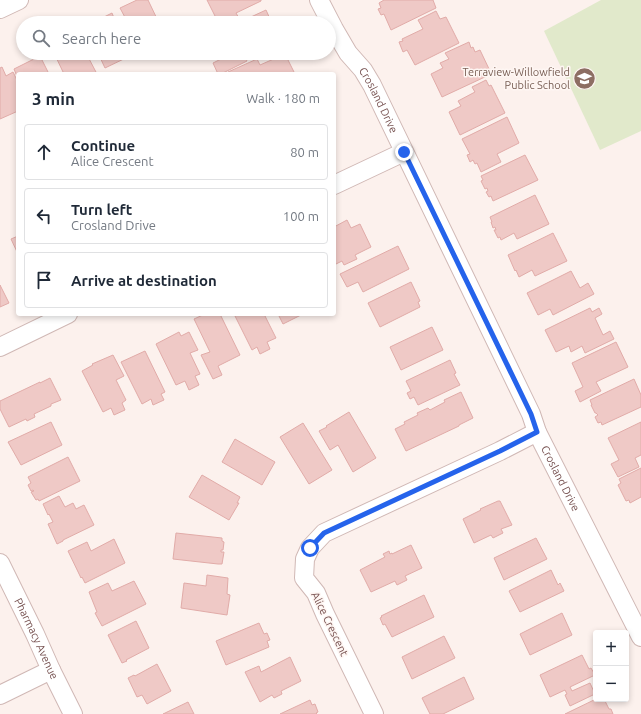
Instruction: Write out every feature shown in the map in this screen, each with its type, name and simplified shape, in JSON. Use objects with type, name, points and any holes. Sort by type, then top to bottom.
[{"type":"street","points":[[0,9],[19,0]]},
{"type":"street","name":"Crosland Drive","points":[[319,0],[327,16]]},
{"type":"street","name":"Crosland Drive","points":[[336,32],[348,53],[364,70],[372,85],[531,414],[537,432],[641,637]]},
{"type":"street","points":[[336,184],[404,152]]},
{"type":"street","points":[[0,347],[64,316]]},
{"type":"street","name":"Alice Crescent","points":[[374,714],[325,614],[316,592],[304,578],[305,559],[310,548],[324,533],[500,451],[537,432]]},
{"type":"street","name":"Pharmacy Avenue","points":[[0,564],[73,714]]},
{"type":"street","points":[[0,695],[51,670]]},
{"type":"green space","points":[[601,0],[641,0],[641,131],[600,150],[544,31]]},
{"type":"building","points":[[137,0],[148,0],[156,16],[124,16],[120,8]]},
{"type":"building","points":[[207,0],[261,0],[236,13],[238,16],[215,16]]},
{"type":"building","points":[[384,0],[433,0],[436,8],[391,30],[384,14],[381,15],[378,9],[381,8],[379,3]]},
{"type":"building","points":[[266,10],[269,16],[253,16]]},
{"type":"building","points":[[436,11],[440,19],[446,17],[459,43],[415,65],[407,50],[403,52],[399,42],[403,41],[402,39],[423,29],[418,20]]},
{"type":"building","points":[[112,13],[113,16],[106,16]]},
{"type":"building","points":[[469,42],[471,48],[473,47],[475,52],[480,50],[490,71],[486,74],[487,76],[442,97],[431,74],[443,68],[440,63],[449,59],[445,53]]},
{"type":"building","points":[[32,60],[42,60],[48,72],[16,72],[16,74],[14,69]]},
{"type":"building","points":[[57,60],[90,60],[96,72],[63,72]]},
{"type":"building","points":[[101,60],[122,60],[105,68]]},
{"type":"building","points":[[219,60],[247,61],[225,72],[217,72],[213,63]]},
{"type":"building","points":[[255,60],[258,60],[260,65],[271,60],[288,60],[294,72],[228,72]]},
{"type":"building","points":[[2,67],[6,76],[13,72],[16,78],[16,112],[0,119],[0,68]]},
{"type":"building","points":[[486,80],[489,86],[491,85],[505,113],[460,135],[449,112],[461,106],[458,101],[475,92],[472,87]]},
{"type":"building","points":[[507,117],[519,143],[497,154],[501,162],[481,172],[477,163],[475,164],[473,160],[470,162],[467,155],[470,154],[462,139]]},
{"type":"building","points":[[525,155],[538,180],[493,201],[491,196],[489,197],[486,192],[488,191],[487,188],[485,189],[481,181],[483,180],[481,176]]},
{"type":"building","points":[[535,195],[549,224],[517,239],[514,233],[501,240],[500,237],[498,238],[490,217]]},
{"type":"building","points":[[347,220],[351,228],[360,224],[371,247],[355,255],[357,259],[344,265],[342,261],[336,264],[336,226]]},
{"type":"building","points":[[553,233],[567,261],[535,276],[532,270],[519,277],[508,255]]},
{"type":"building","points":[[16,237],[16,250],[11,239]]},
{"type":"building","points":[[398,246],[409,269],[363,292],[358,282],[347,287],[340,274]]},
{"type":"building","points":[[571,271],[580,288],[588,283],[594,294],[553,315],[550,309],[538,315],[527,293]]},
{"type":"building","points":[[411,282],[420,301],[418,302],[420,307],[380,327],[368,303]]},
{"type":"building","points":[[0,285],[9,303],[0,307]]},
{"type":"building","points":[[590,308],[592,312],[599,308],[602,314],[595,318],[603,335],[610,331],[614,339],[585,353],[582,346],[571,352],[569,346],[556,352],[545,330]]},
{"type":"building","points":[[201,316],[221,316],[240,355],[218,366],[222,375],[213,379],[201,355],[210,352],[194,319]]},
{"type":"building","points":[[235,316],[265,316],[276,338],[267,342],[270,349],[260,354],[257,347],[252,350]]},
{"type":"building","points":[[279,316],[299,316],[283,324]]},
{"type":"building","points":[[432,327],[443,350],[401,370],[390,347]]},
{"type":"building","points":[[179,332],[181,336],[189,332],[198,350],[190,353],[200,374],[195,376],[199,385],[189,390],[185,381],[176,385],[156,344]]},
{"type":"building","points":[[616,342],[628,367],[596,382],[601,391],[580,402],[575,391],[583,387],[572,363]]},
{"type":"building","points":[[145,351],[165,392],[161,394],[164,400],[153,405],[151,399],[142,404],[121,362]]},
{"type":"building","points":[[113,355],[124,376],[116,380],[126,400],[122,403],[125,410],[114,415],[111,408],[103,412],[82,371],[93,365],[92,364]]},
{"type":"building","points":[[450,360],[456,373],[454,374],[460,385],[418,405],[414,397],[410,399],[407,393],[411,391],[406,381]]},
{"type":"building","points":[[50,378],[61,400],[34,414],[35,417],[27,421],[26,419],[9,427],[0,409],[0,401]]},
{"type":"building","points":[[634,379],[641,395],[641,407],[602,425],[601,422],[598,423],[595,417],[598,415],[595,413],[590,400]]},
{"type":"building","points":[[461,392],[473,418],[406,451],[395,429],[405,424],[404,422],[418,415],[417,413],[428,408],[430,410],[445,402],[444,400]]},
{"type":"building","points":[[349,412],[376,458],[353,472],[338,445],[330,450],[319,431]]},
{"type":"building","points":[[51,422],[62,445],[21,465],[8,442]]},
{"type":"building","points":[[641,422],[641,455],[635,458],[639,467],[618,477],[611,464],[619,460],[608,438]]},
{"type":"building","points":[[303,423],[332,470],[309,484],[280,437]]},
{"type":"building","points":[[235,439],[275,462],[262,485],[222,462]]},
{"type":"building","points":[[68,457],[80,481],[39,501],[38,499],[36,500],[31,492],[34,491],[31,491],[28,485],[31,483],[28,477]]},
{"type":"building","points":[[641,468],[641,497],[630,503],[629,500],[626,501],[618,485],[621,483],[619,479]]},
{"type":"building","points":[[202,475],[240,497],[237,503],[239,503],[229,520],[189,497]]},
{"type":"building","points":[[59,496],[65,507],[73,503],[76,509],[84,505],[94,525],[57,544],[48,524],[53,522],[43,504]]},
{"type":"building","points":[[500,501],[512,525],[501,529],[503,533],[493,538],[491,535],[474,543],[463,519]]},
{"type":"building","points":[[176,533],[222,538],[222,541],[224,542],[223,550],[221,550],[221,552],[224,552],[222,564],[173,559]]},
{"type":"building","points":[[536,538],[547,559],[504,580],[494,558]]},
{"type":"building","points":[[114,539],[125,563],[85,583],[68,551],[87,542],[91,551]]},
{"type":"building","points":[[411,545],[422,568],[405,576],[407,580],[397,585],[395,581],[371,592],[360,570],[385,557],[383,554],[389,551],[390,554],[392,554]]},
{"type":"building","points":[[551,570],[558,585],[560,583],[564,591],[520,612],[509,591]]},
{"type":"building","points":[[207,575],[228,578],[227,594],[230,595],[227,615],[181,608],[184,583],[206,586]]},
{"type":"building","points":[[134,581],[146,604],[102,626],[95,613],[97,612],[89,592],[108,583],[112,591]]},
{"type":"building","points":[[424,595],[434,617],[392,637],[385,624],[383,625],[380,618],[382,617],[381,616]]},
{"type":"building","points":[[562,613],[572,635],[530,655],[520,634]]},
{"type":"building","points":[[136,621],[149,648],[122,663],[108,635]]},
{"type":"building","points":[[259,623],[264,634],[267,633],[270,640],[267,641],[269,647],[226,665],[216,641]]},
{"type":"building","points":[[444,636],[455,658],[412,679],[402,657]]},
{"type":"building","points":[[582,655],[589,669],[591,668],[593,672],[593,676],[570,687],[572,691],[590,683],[593,690],[593,695],[570,706],[565,695],[567,694],[565,690],[550,697],[540,675]]},
{"type":"building","points":[[290,657],[301,681],[281,691],[282,694],[274,698],[272,695],[260,702],[245,672],[259,666],[261,672]]},
{"type":"building","points":[[157,664],[171,691],[147,704],[142,695],[137,697],[128,678],[134,675],[135,676]]},
{"type":"building","points":[[464,677],[474,699],[443,714],[430,714],[422,698]]},
{"type":"building","points":[[310,700],[312,705],[315,704],[318,712],[316,713],[317,714],[280,714]]},
{"type":"building","points":[[593,700],[593,702],[606,702],[613,714],[565,714]]},
{"type":"building","points":[[188,702],[194,714],[163,714]]},
{"type":"place","name":"Terraview-Willowfield Public School","points":[[585,78]]},
{"type":"route","points":[[310,548],[324,533],[500,451],[537,432],[531,414],[404,152]]}]
